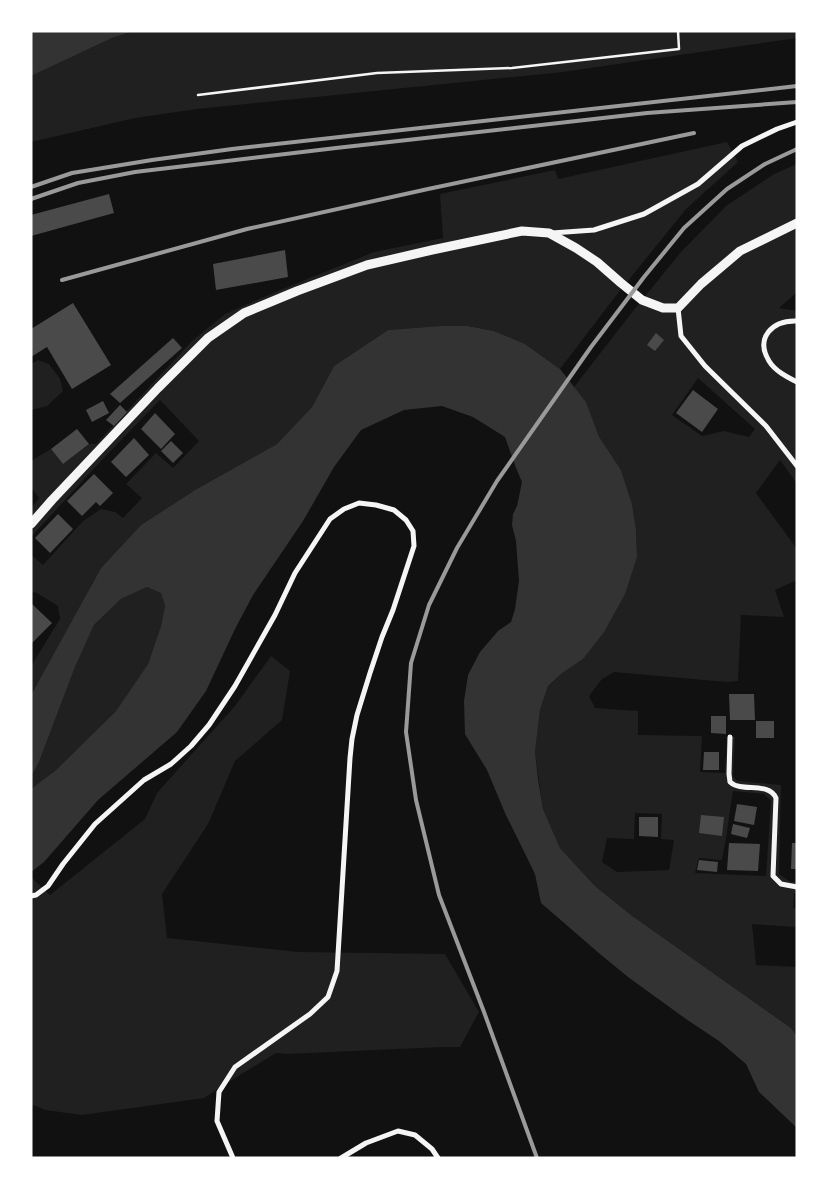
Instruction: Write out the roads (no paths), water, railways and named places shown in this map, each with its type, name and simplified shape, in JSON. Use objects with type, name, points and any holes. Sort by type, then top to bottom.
[{"type":"street","points":[[31,524],[158,388],[208,338],[244,313],[367,265],[522,231],[549,233],[594,230],[644,214],[698,184],[742,146],[777,129],[797,122]]},
{"type":"street","points":[[549,233],[597,262],[642,300],[663,308],[678,308],[701,284],[740,251],[797,223]]},
{"type":"street","points":[[678,308],[681,336],[706,366],[766,426],[797,466]]},
{"type":"street","points":[[797,321],[777,324],[767,334],[764,349],[770,362],[782,374],[797,382]]},
{"type":"street","points":[[31,896],[36,895],[48,886],[95,824],[144,780],[171,764],[191,746],[209,725],[244,671],[275,615],[294,573],[330,519],[344,508],[359,503],[394,510],[406,520],[413,531],[414,546],[370,672],[352,739],[337,971],[328,997],[310,1014],[235,1067],[219,1092],[217,1120],[233,1158]]},
{"type":"street","points":[[730,737],[730,782],[734,786],[768,790],[773,793],[776,798],[773,876],[781,884],[797,887]]},
{"type":"street","points":[[341,1158],[366,1143],[398,1132],[415,1135],[432,1149],[438,1158]]},
{"type":"railway","points":[[31,187],[72,173],[232,149],[797,86]]},
{"type":"railway","points":[[31,199],[78,183],[135,172],[647,113],[797,102]]},
{"type":"railway","points":[[62,280],[247,229],[694,133]]},
{"type":"railway","points":[[537,1158],[439,895],[416,800],[406,732],[411,663],[429,605],[457,548],[497,481],[591,347],[684,228],[727,189],[765,164],[797,149]]}]
